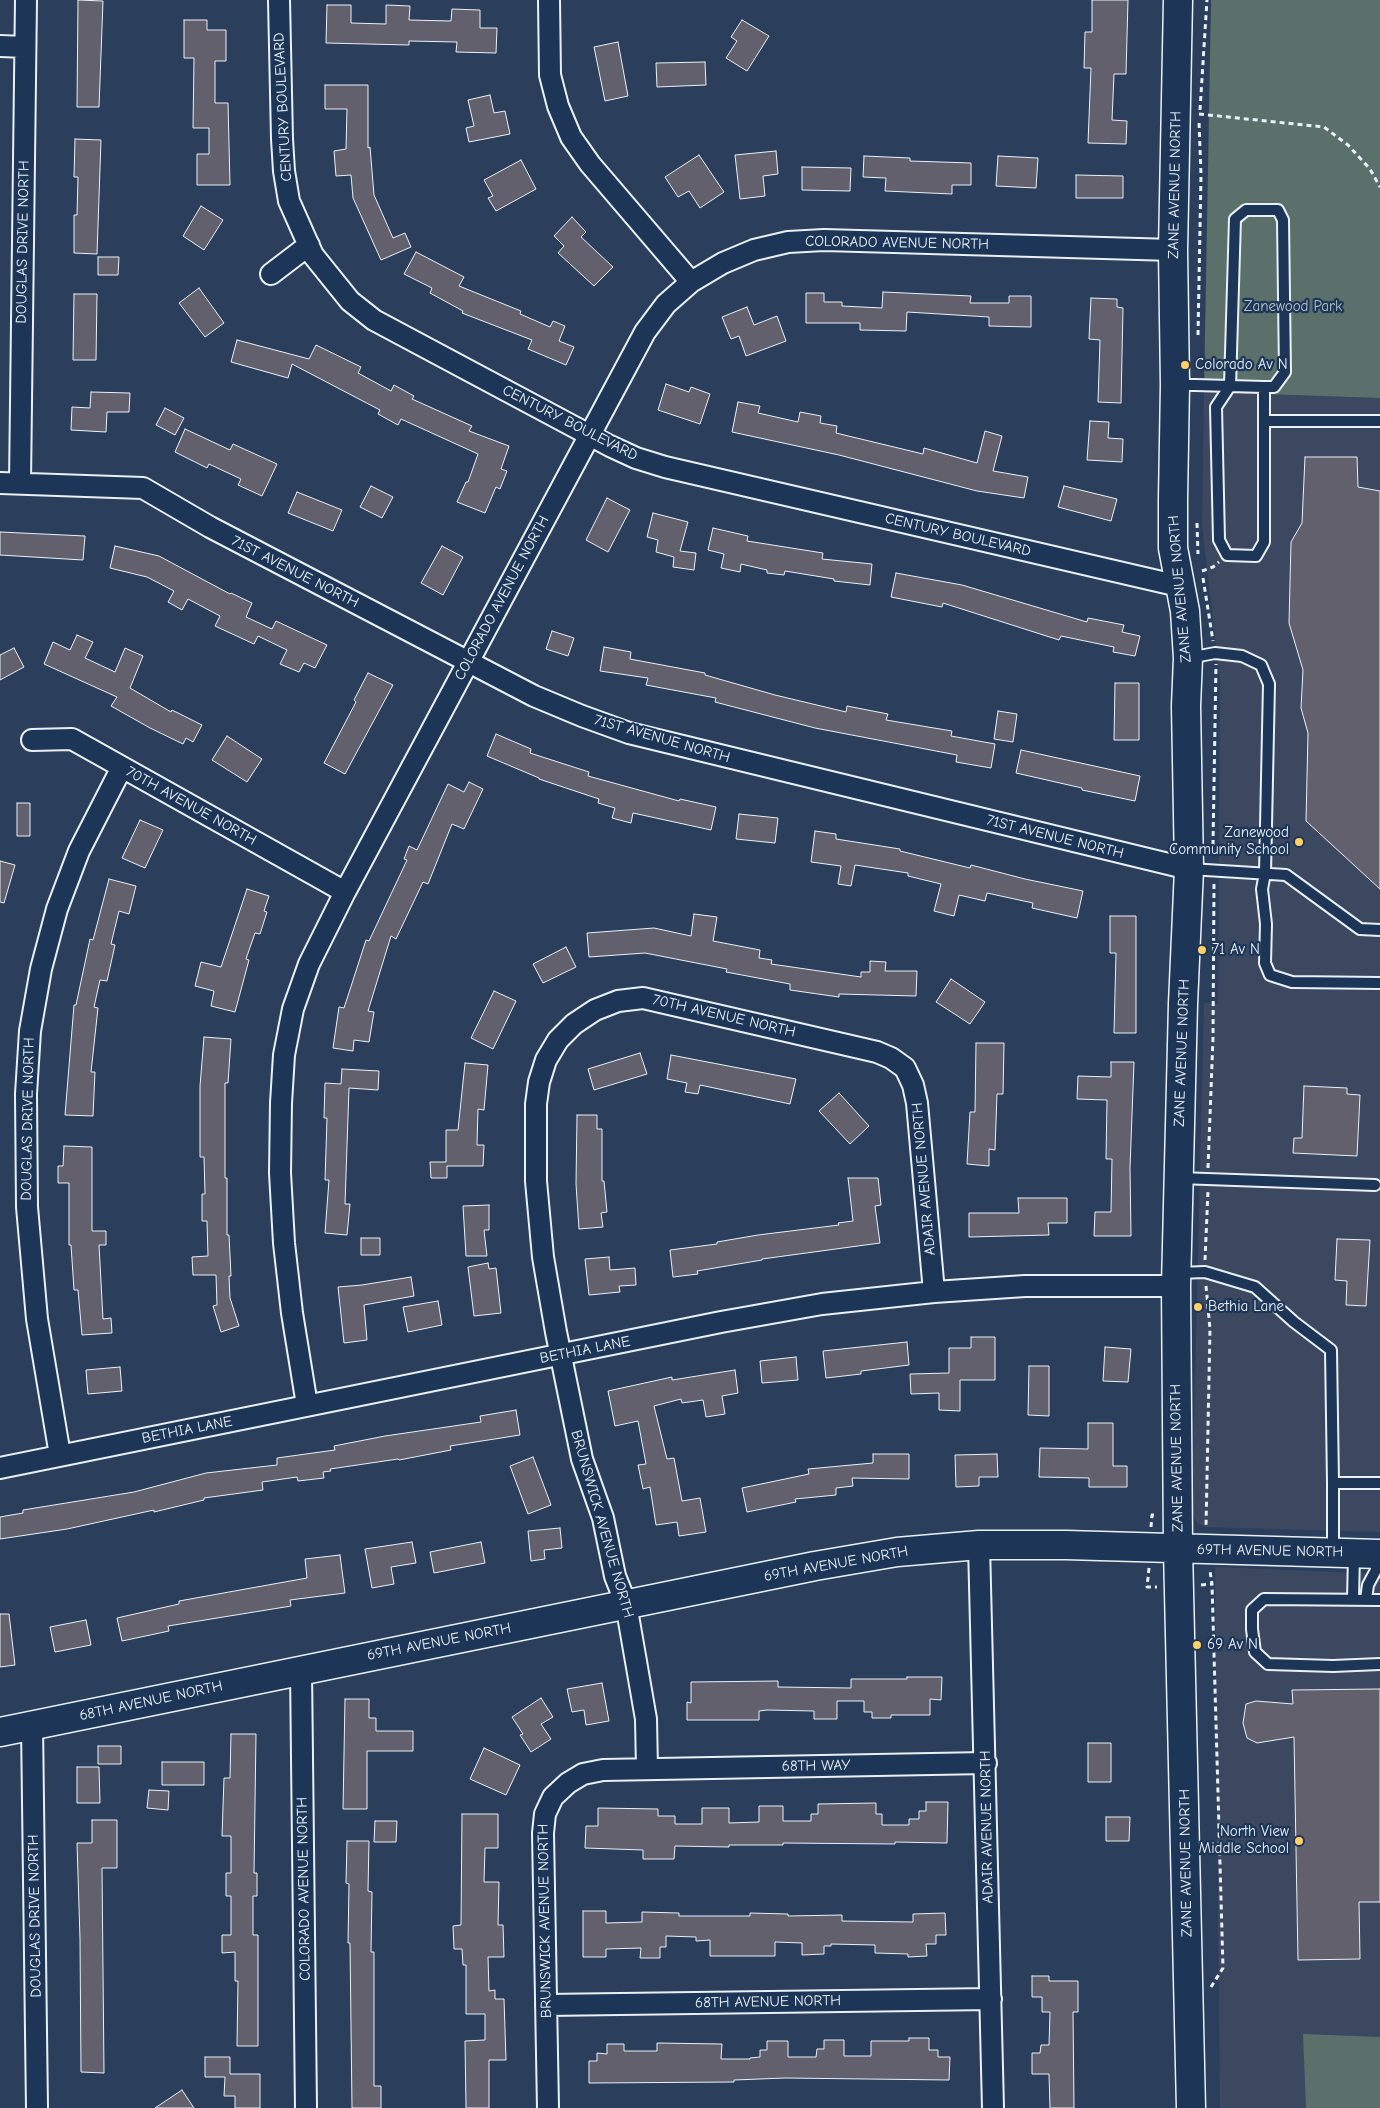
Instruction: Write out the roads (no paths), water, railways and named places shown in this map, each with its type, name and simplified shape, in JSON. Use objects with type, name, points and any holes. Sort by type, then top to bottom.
[{"type":"street","name":"DOUGLAS DRIVE NORTH","points":[[10,483],[26,0]]},
{"type":"street","name":"CENTURY BOULEVARD","points":[[279,0],[284,171],[289,201],[309,245],[331,278],[350,301],[374,320],[588,435],[636,458],[665,467],[1179,586]]},
{"type":"street","points":[[549,0],[550,75],[558,106],[571,137],[590,164],[691,282]]},
{"type":"street","name":"ZANE AVENUE NORTH","points":[[1178,0],[1173,250],[1175,385],[1173,548],[1185,611],[1188,658],[1186,706],[1188,869],[1176,1279],[1178,1549],[1190,2108]]},
{"type":"street","points":[[0,46],[25,47]]},
{"type":"street","name":"COLORADO AVENUE NORTH","points":[[307,1405],[292,1313],[284,1243],[280,1173],[284,1055],[293,1009],[309,964],[345,892],[588,435],[645,332],[666,304],[691,282],[723,263],[754,250],[788,242],[824,240],[1173,250]]},
{"type":"street","points":[[271,274],[309,245]]},
{"type":"street","name":"71ST AVENUE NORTH","points":[[10,483],[143,488],[210,527],[534,696],[629,733],[1188,869]]},
{"type":"street","name":"70TH AVENUE NORTH","points":[[32,740],[72,739],[345,892]]},
{"type":"street","name":"DOUGLAS DRIVE NORTH","points":[[60,1456],[37,1320],[27,1207],[26,1094],[30,1031],[41,969],[57,909],[79,851],[122,767]]},
{"type":"street","name":"70TH AVENUE NORTH","points":[[536,1104],[539,1082],[546,1060],[558,1040],[574,1024],[595,1010],[618,1001],[643,998],[878,1052],[905,1068]]},
{"type":"street","name":"ADAIR AVENUE NORTH","points":[[905,1068],[913,1085],[918,1103],[934,1292]]},
{"type":"street","name":"BRUNSWICK AVENUE NORTH","points":[[536,1104],[536,1181],[543,1256],[560,1355],[582,1459],[603,1518],[615,1576],[626,1604],[646,1719],[647,1769],[604,1770],[583,1774],[568,1783],[553,1797],[545,1814],[542,1833],[548,2108]]},
{"type":"street","name":"BETHIA LANE","points":[[0,1468],[307,1405],[822,1304],[934,1292],[1176,1279]]},
{"type":"street","name":"ADAIR AVENUE NORTH","points":[[979,1545],[994,2108]]},
{"type":"street","name":"69TH AVENUE NORTH","points":[[301,1670],[626,1604],[897,1552],[979,1545],[1066,1545],[1361,1553]]},
{"type":"street","name":"COLORADO AVENUE NORTH","points":[[301,1670],[306,2108]]},
{"type":"street","name":"68TH AVENUE NORTH","points":[[0,1732],[301,1670]]},
{"type":"street","name":"DOUGLAS DRIVE NORTH","points":[[32,1725],[38,2108]]},
{"type":"street","name":"68TH WAY","points":[[647,1769],[986,1763]]},
{"type":"street","name":"68TH AVENUE NORTH","points":[[546,2005],[991,2000]]},
{"type":"lane","points":[[1246,210],[1278,210],[1283,220],[1285,372],[1269,387],[1264,421],[1264,542],[1256,556],[1227,555],[1219,540],[1216,407],[1230,386],[1235,219],[1246,210]]},
{"type":"lane","points":[[1175,385],[1269,387]]},
{"type":"lane","points":[[1264,421],[1380,421]]},
{"type":"lane","points":[[1188,658],[1215,653],[1242,656],[1261,666],[1269,684],[1265,873],[1262,889],[1266,924],[1265,963],[1270,975],[1292,982],[1380,983]]},
{"type":"lane","points":[[1188,869],[1286,875],[1360,929],[1380,930]]},
{"type":"lane","points":[[1178,1178],[1375,1185]]},
{"type":"lane","points":[[1176,1279],[1205,1272],[1255,1287],[1294,1322],[1331,1350],[1333,1483],[1361,1553],[1376,1570],[1368,1585],[1366,1599]]},
{"type":"lane","points":[[1333,1483],[1380,1483]]},
{"type":"lane","points":[[1353,1599],[1361,1553]]},
{"type":"lane","points":[[1380,1600],[1264,1599],[1252,1610],[1252,1629],[1254,1652],[1268,1664],[1333,1666],[1380,1664]]},
{"type":"place","name":"Colorado Av N","points":[[1185,365]]},
{"type":"place","name":"Zanewood Community School","points":[[1299,842]]},
{"type":"place","name":"71 Av N","points":[[1202,950]]},
{"type":"place","name":"Bethia Lane","points":[[1198,1307]]},
{"type":"place","name":"69 Av N","points":[[1197,1645]]},
{"type":"place","name":"North View Middle School","points":[[1299,1841]]},
{"type":"park label","name":"Zanewood Park","points":[[1293,307]]}]
